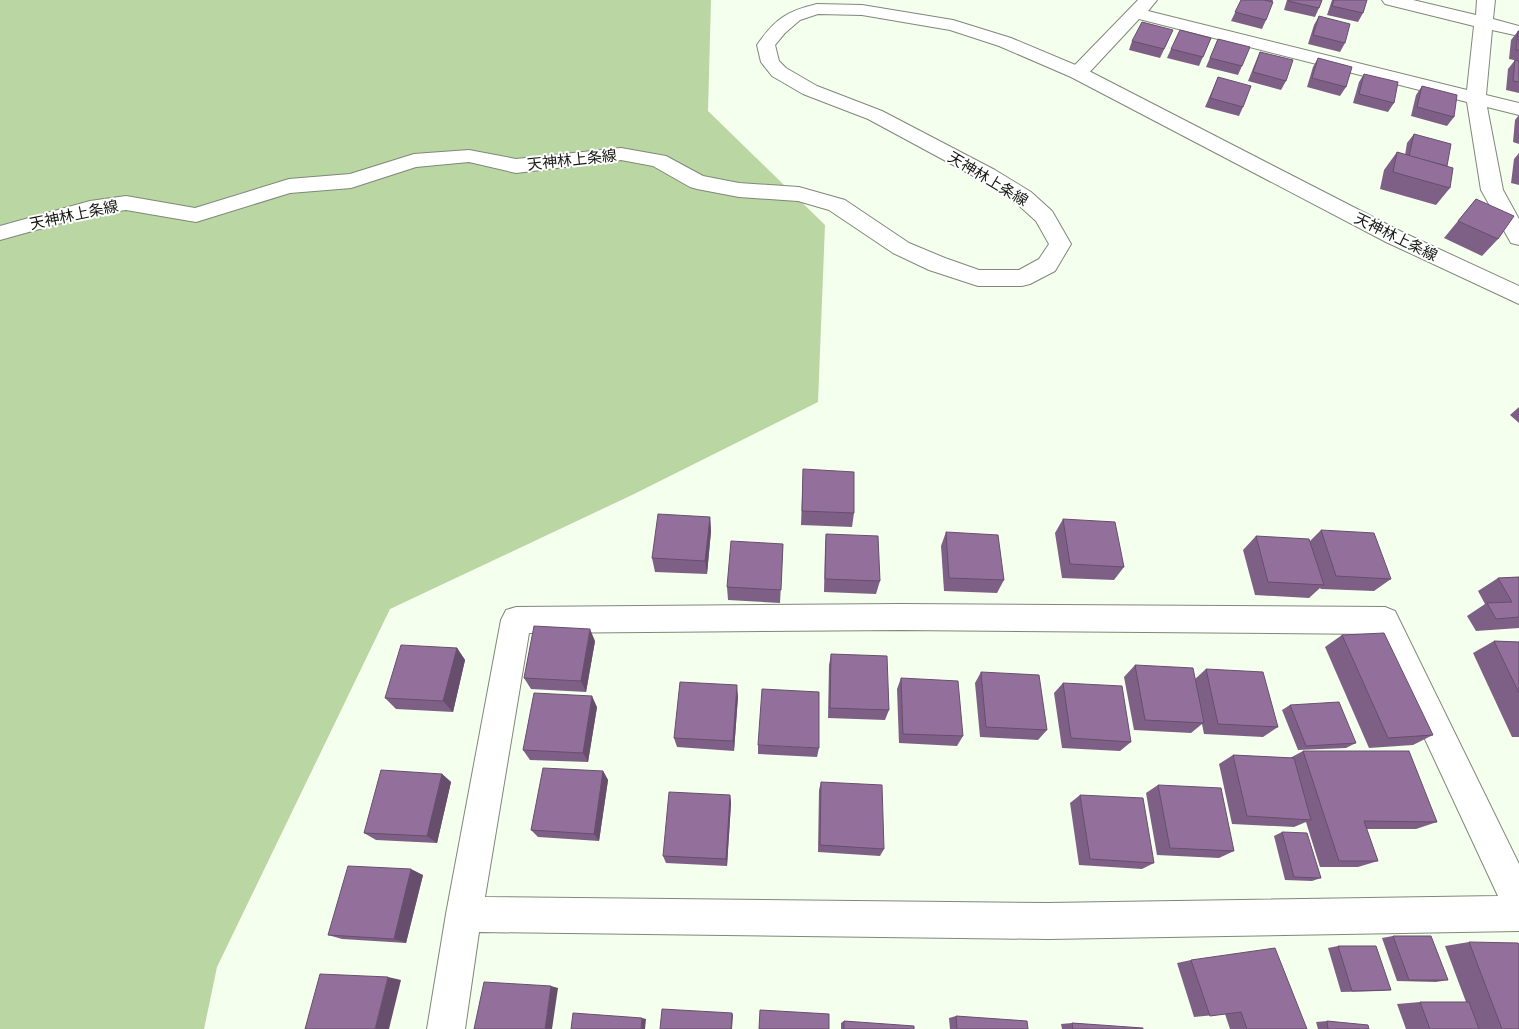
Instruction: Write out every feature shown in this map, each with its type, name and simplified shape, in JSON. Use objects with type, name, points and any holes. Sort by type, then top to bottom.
[{"type":"street","points":[[1391,0],[1519,32]]},
{"type":"street","points":[[1486,0],[1476,99],[1492,190],[1519,238]]},
{"type":"street","points":[[1078,73],[1142,6],[1476,99],[1519,109]]},
{"type":"street","name":"天神林上条線","points":[[0,233],[90,208],[126,203],[196,214],[289,186],[351,181],[414,161],[469,156],[516,166],[621,154],[659,162],[696,182],[739,190],[799,194],[837,205],[902,248],[937,264],[978,278],[1022,278],[1047,265],[1060,244],[1044,216],[1023,197],[988,175],[875,115],[810,90],[779,72],[770,62],[766,45],[779,29],[794,16],[817,9],[862,10],[953,25],[1005,42],[1078,73],[1140,107],[1214,143],[1394,237],[1519,296]]},
{"type":"street","points":[[1492,190],[1519,198]]},
{"type":"street","points":[[446,1029],[464,914],[516,620],[901,617],[1385,622],[1519,902]]},
{"type":"street","points":[[464,914],[1048,921],[1519,913]]},
{"type":"green space","points":[[0,0],[711,0],[708,111],[825,225],[818,402],[632,495],[390,609],[217,967],[204,1029],[0,1029]]},
{"type":"building","points":[[1241,0],[1273,2],[1266,20],[1235,12]]},
{"type":"building","points":[[1289,0],[1322,0],[1319,8]]},
{"type":"building","points":[[1334,0],[1367,0],[1363,13],[1332,6]]},
{"type":"building","points":[[1319,16],[1350,24],[1345,43],[1313,35]]},
{"type":"building","points":[[1142,22],[1173,30],[1164,49],[1132,41]]},
{"type":"building","points":[[1180,30],[1211,38],[1203,57],[1171,49]]},
{"type":"building","points":[[1518,31],[1519,50],[1516,50]]},
{"type":"building","points":[[1218,39],[1250,47],[1242,66],[1210,58]]},
{"type":"building","points":[[1260,52],[1293,60],[1286,81],[1253,72]]},
{"type":"building","points":[[1318,58],[1352,67],[1346,87],[1312,78]]},
{"type":"building","points":[[1515,60],[1519,61],[1519,82],[1513,81]]},
{"type":"building","points":[[1364,74],[1398,82],[1394,103],[1359,94]]},
{"type":"building","points":[[1218,77],[1251,86],[1243,107],[1210,98]]},
{"type":"building","points":[[1422,86],[1457,95],[1454,117],[1417,107]]},
{"type":"building","points":[[1414,134],[1451,144],[1447,166],[1409,156]]},
{"type":"building","points":[[1397,152],[1453,168],[1450,188],[1393,172]]},
{"type":"building","points":[[1476,199],[1514,216],[1498,239],[1458,221]]},
{"type":"building","points":[[803,469],[854,472],[854,513],[802,511]]},
{"type":"building","points":[[658,514],[710,517],[705,561],[652,558]]},
{"type":"building","points":[[1063,519],[1115,522],[1124,567],[1070,564]]},
{"type":"building","points":[[1321,530],[1374,533],[1391,579],[1336,576]]},
{"type":"building","points":[[946,532],[998,535],[1004,580],[949,578]]},
{"type":"building","points":[[826,534],[878,536],[880,581],[825,579]]},
{"type":"building","points":[[1256,536],[1309,539],[1324,585],[1268,582]]},
{"type":"building","points":[[731,541],[783,544],[781,590],[727,587]]},
{"type":"building","points":[[1519,577],[1519,617],[1496,619],[1487,603],[1512,602],[1498,578]]},
{"type":"building","points":[[534,626],[590,629],[581,681],[524,678]]},
{"type":"building","points":[[1384,633],[1433,735],[1388,738],[1342,635]]},
{"type":"building","points":[[1494,641],[1519,642],[1519,693]]},
{"type":"building","points":[[401,645],[457,648],[443,701],[385,698]]},
{"type":"building","points":[[831,654],[887,656],[889,710],[830,708]]},
{"type":"building","points":[[1135,665],[1193,668],[1204,723],[1145,720]]},
{"type":"building","points":[[1206,669],[1263,672],[1278,727],[1218,724]]},
{"type":"building","points":[[981,672],[1039,675],[1047,730],[986,727]]},
{"type":"building","points":[[901,678],[958,681],[963,736],[903,734]]},
{"type":"building","points":[[680,682],[737,685],[733,741],[674,738]]},
{"type":"building","points":[[1063,683],[1122,686],[1131,742],[1071,738]]},
{"type":"building","points":[[762,689],[819,692],[819,748],[758,745]]},
{"type":"building","points":[[534,693],[592,696],[583,753],[523,750]]},
{"type":"building","points":[[1339,702],[1356,743],[1306,746],[1290,705]]},
{"type":"building","points":[[1303,751],[1409,751],[1437,822],[1364,821],[1378,861],[1339,861]]},
{"type":"building","points":[[1233,755],[1294,758],[1311,820],[1247,816]]},
{"type":"building","points":[[543,768],[603,771],[594,834],[531,830]]},
{"type":"building","points":[[381,770],[442,774],[427,836],[364,833]]},
{"type":"building","points":[[821,782],[882,785],[884,849],[820,845]]},
{"type":"building","points":[[1158,785],[1221,788],[1234,851],[1170,848]]},
{"type":"building","points":[[669,792],[730,795],[726,859],[663,856]]},
{"type":"building","points":[[1080,795],[1143,798],[1154,863],[1090,859]]},
{"type":"building","points":[[1282,832],[1307,833],[1321,878],[1294,877]]},
{"type":"building","points":[[348,866],[411,869],[394,939],[328,935]]},
{"type":"building","points":[[1393,936],[1431,936],[1448,980],[1409,980]]},
{"type":"building","points":[[1469,942],[1518,943],[1519,1029],[1502,1029]]},
{"type":"building","points":[[1338,946],[1376,946],[1391,990],[1352,991]]},
{"type":"building","points":[[1275,948],[1307,1029],[1247,1029],[1241,1012],[1210,1016],[1191,960]]},
{"type":"building","points":[[320,974],[388,977],[375,1029],[305,1029]]},
{"type":"building","points":[[484,982],[551,986],[545,1029],[474,1029]]},
{"type":"building","points":[[1420,1002],[1469,1002],[1479,1029],[1430,1029]]},
{"type":"building","points":[[662,1009],[732,1013],[731,1029],[660,1029]]},
{"type":"building","points":[[760,1010],[829,1014],[829,1029],[759,1029]]},
{"type":"building","points":[[573,1013],[642,1018],[641,1029],[571,1029]]},
{"type":"building","points":[[956,1016],[1027,1021],[1028,1029],[957,1029]]},
{"type":"building","points":[[844,1021],[914,1026],[914,1029],[844,1029]]},
{"type":"building","points":[[1327,1021],[1368,1025],[1369,1029],[1328,1029]]},
{"type":"building","points":[[1072,1023],[1143,1028],[1143,1029],[1073,1029]]}]
